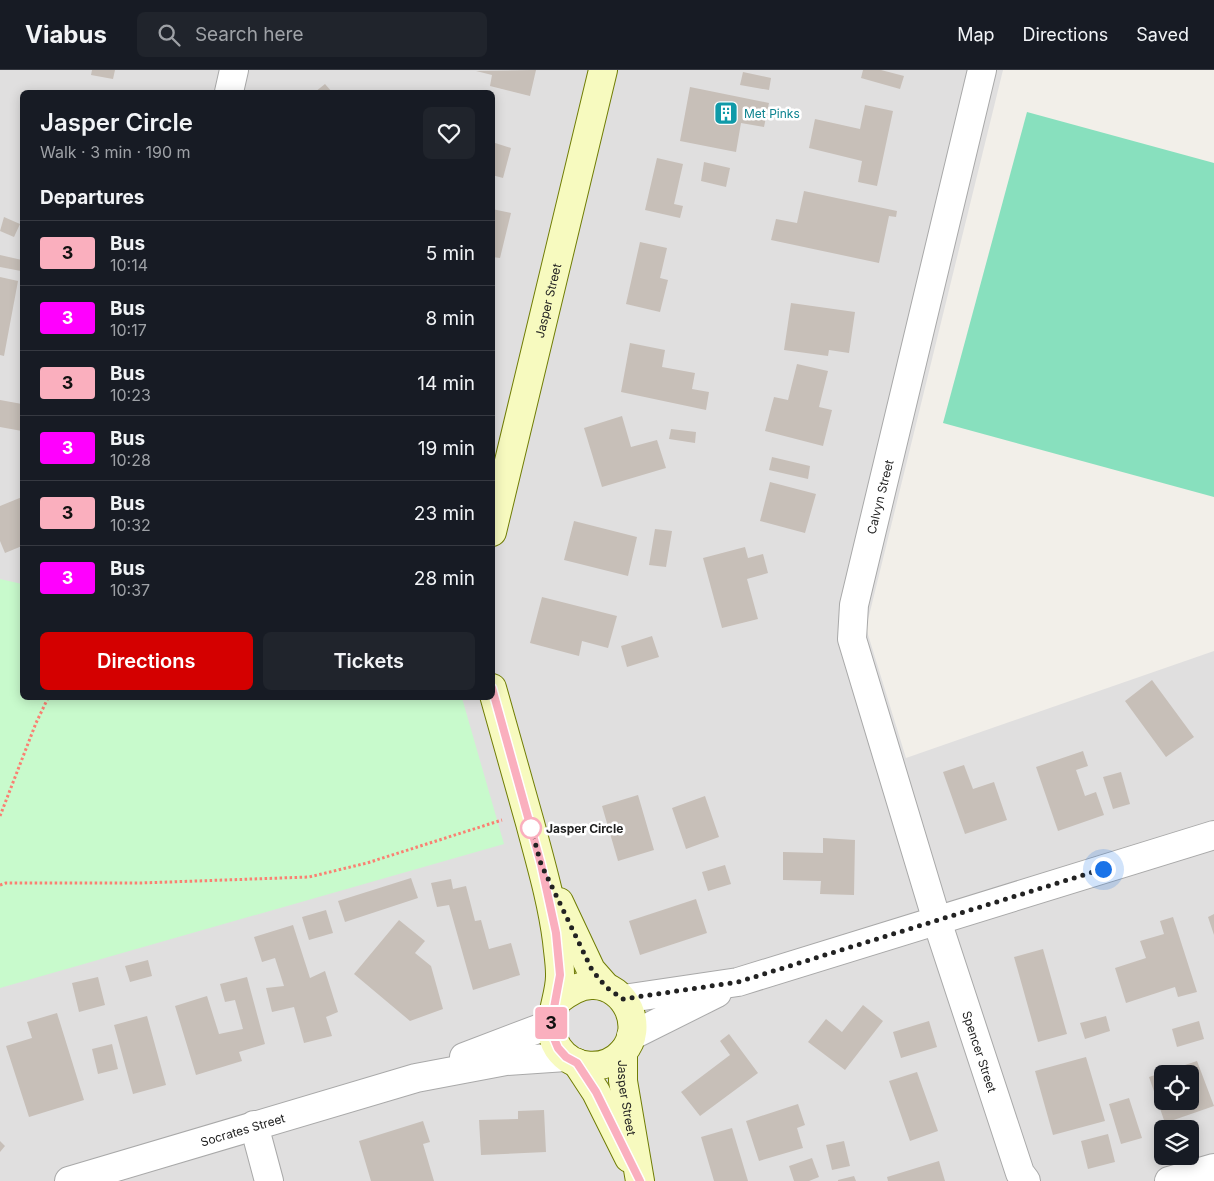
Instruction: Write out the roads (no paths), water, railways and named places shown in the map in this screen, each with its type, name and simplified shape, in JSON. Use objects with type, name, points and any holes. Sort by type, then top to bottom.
[{"type":"street","points":[[229,90],[234,70]]},
{"type":"street","name":"Jasper Street","points":[[495,520],[603,70]]},
{"type":"street","name":"Calvyn Street","points":[[937,921],[860,670],[852,639],[852,630],[854,605],[982,70]]},
{"type":"street","points":[[495,699],[541,864],[556,933],[560,975],[554,1012],[553,1036],[558,1048],[572,1060],[589,1066],[602,1065],[614,1060],[627,1044],[738,982]]},
{"type":"street","points":[[554,1012],[581,986],[594,985],[615,993],[738,982],[1214,835]]},
{"type":"street","points":[[541,864],[592,970],[615,993],[632,1016],[627,1044]]},
{"type":"street","name":"Spencer Street","points":[[937,921],[1020,1174],[1026,1181]]},
{"type":"street","name":"Socrates Street","points":[[416,1078],[499,1042],[554,1012]]},
{"type":"street","name":"Jasper Street","points":[[627,1044],[623,1082],[639,1177]]},
{"type":"street","name":"Jasper Street","points":[[572,1060],[596,1092],[639,1177]]},
{"type":"street","name":"Socrates Street","points":[[69,1181],[416,1078],[506,1061],[572,1060]]},
{"type":"street","points":[[254,1125],[269,1181]]},
{"type":"street","points":[[1169,1181],[1214,1168]]},
{"type":"place","name":"Met Pinks","points":[[726,113]]},
{"type":"place","name":"Jasper Circle","points":[[531,828]]}]
